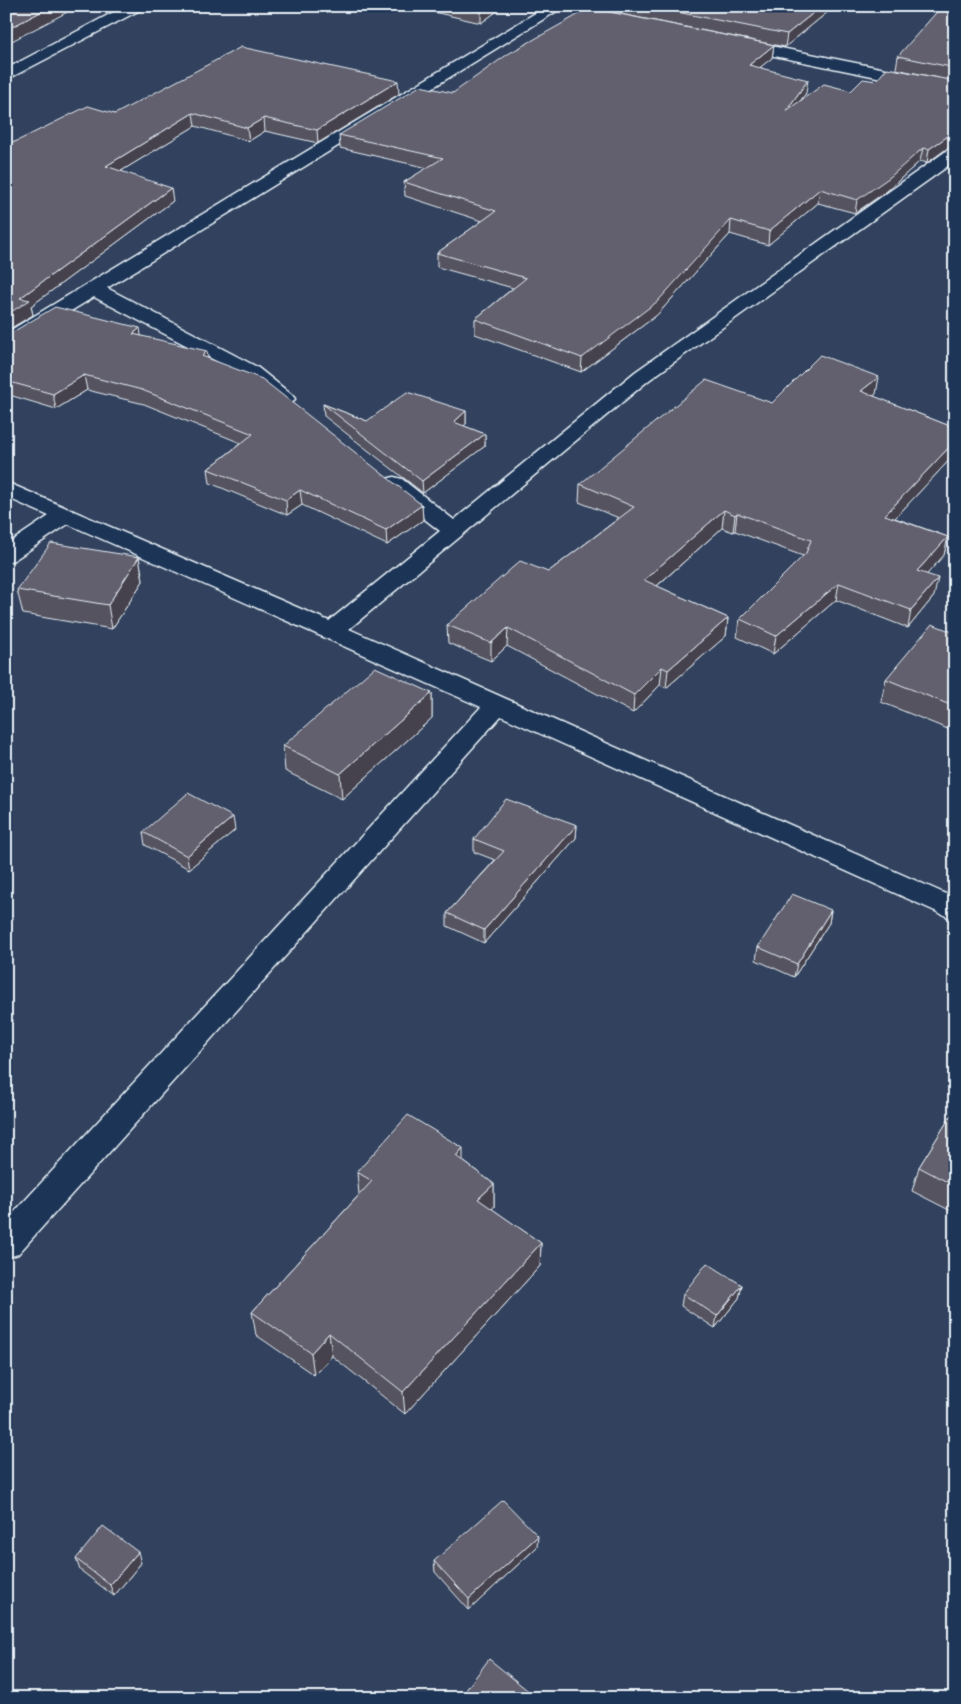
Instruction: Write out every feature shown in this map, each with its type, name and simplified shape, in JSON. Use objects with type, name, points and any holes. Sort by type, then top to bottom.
[{"type":"street","points":[[6,75],[138,6]]},
{"type":"street","points":[[6,342],[555,7],[575,11]]},
{"type":"street","points":[[723,41],[955,88]]},
{"type":"street","points":[[332,631],[642,376],[955,153]]},
{"type":"street","points":[[94,289],[250,371],[297,408]]},
{"type":"street","points":[[375,470],[454,531]]},
{"type":"street","points":[[6,489],[332,631],[955,910]]},
{"type":"street","points":[[6,555],[66,515]]},
{"type":"street","points":[[6,1244],[497,705]]},
{"type":"building","points":[[6,6],[52,6],[6,30]]},
{"type":"building","points":[[454,6],[490,6],[481,12]]},
{"type":"building","points":[[647,6],[822,6],[787,34]]},
{"type":"building","points":[[942,6],[955,6],[955,68],[898,56]]},
{"type":"building","points":[[590,8],[774,45],[749,65],[808,80],[786,111],[824,84],[851,91],[863,79],[876,81],[887,68],[955,81],[955,134],[951,134],[929,149],[923,148],[890,177],[857,200],[820,189],[769,231],[731,220],[658,301],[582,358],[475,319],[526,278],[437,253],[496,211],[404,182],[443,158],[339,135],[420,86],[453,93],[508,54]]},
{"type":"building","points":[[241,47],[398,81],[317,130],[264,118],[247,128],[193,113],[106,166],[171,188],[20,298],[30,300],[6,315],[6,140],[15,142],[88,106],[115,114]]},
{"type":"building","points":[[55,307],[140,328],[133,334],[207,351],[202,356],[262,379],[422,505],[386,530],[300,490],[286,500],[208,469],[253,434],[142,390],[84,375],[53,394],[6,381],[6,335]]},
{"type":"building","points":[[820,355],[879,377],[861,391],[955,428],[955,441],[885,515],[948,537],[917,571],[938,578],[911,610],[839,583],[776,636],[740,619],[806,553],[811,540],[724,510],[644,580],[728,618],[668,670],[662,667],[634,695],[508,628],[491,643],[447,625],[520,561],[548,572],[634,507],[580,484],[706,380],[772,403]]},
{"type":"building","points":[[407,392],[466,411],[454,422],[485,434],[422,481],[323,404],[367,421]]},
{"type":"building","points":[[51,543],[139,557],[108,605],[17,590]]},
{"type":"building","points":[[932,624],[955,633],[955,707],[886,679]]},
{"type":"building","points":[[375,667],[432,693],[340,774],[283,746]]},
{"type":"building","points":[[188,793],[233,817],[187,856],[143,832]]},
{"type":"building","points":[[506,799],[577,825],[484,930],[447,913],[504,851],[474,839]]},
{"type":"building","points":[[792,894],[831,910],[797,964],[758,947]]},
{"type":"building","points":[[955,1109],[955,1186],[919,1167]]},
{"type":"building","points":[[408,1115],[463,1148],[456,1156],[494,1184],[478,1199],[541,1243],[403,1392],[329,1333],[311,1353],[252,1312],[372,1181],[357,1172]]},
{"type":"building","points":[[707,1263],[742,1285],[717,1316],[683,1294]]},
{"type":"building","points":[[503,1500],[538,1536],[469,1599],[434,1561]]},
{"type":"building","points":[[103,1526],[138,1552],[110,1585],[76,1559]]},
{"type":"building","points":[[489,1659],[537,1698],[460,1698]]}]
